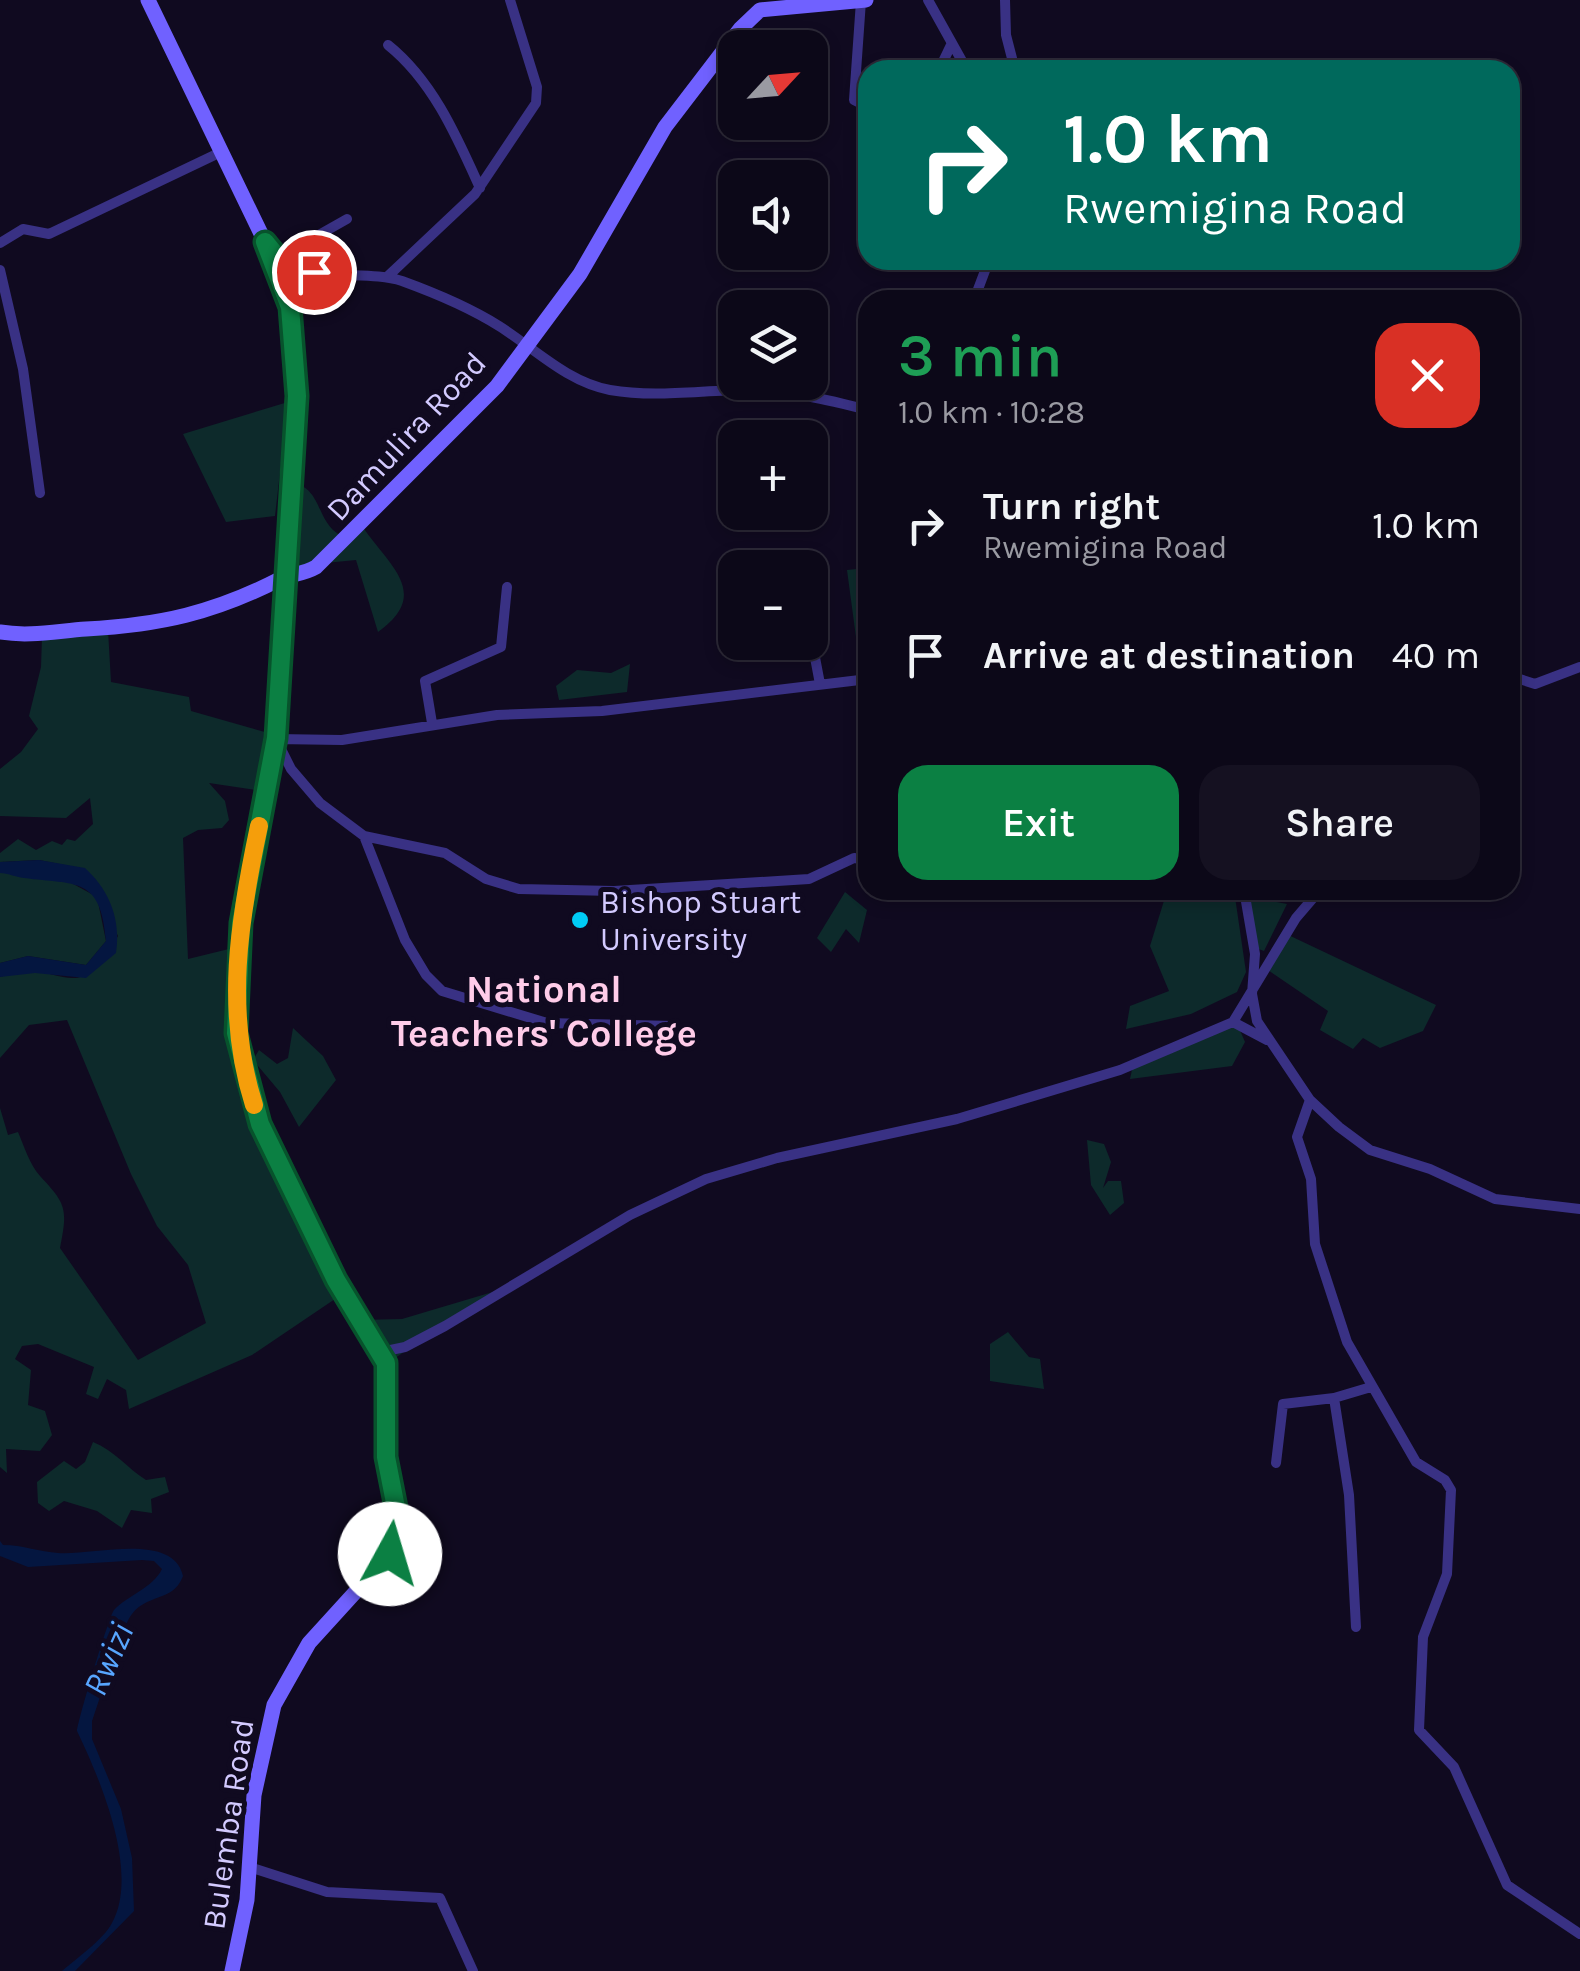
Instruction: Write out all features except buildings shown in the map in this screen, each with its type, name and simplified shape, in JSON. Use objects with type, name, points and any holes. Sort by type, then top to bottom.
[{"type":"main road","name":"Bulemba Road","points":[[148,0],[265,242],[290,307],[296,363],[276,738],[241,923],[236,1033],[260,1124],[336,1280],[380,1352],[388,1379],[386,1457],[400,1536],[390,1554],[310,1643],[274,1705],[254,1795],[247,1900],[232,1971]]},
{"type":"main road","name":"Damulira Road","points":[[0,632],[112,629],[174,620],[246,598],[286,576],[300,576],[335,552],[497,386],[588,263],[665,127],[740,28],[764,5],[864,0]]},
{"type":"street","points":[[387,276],[480,188],[526,122],[538,96],[510,0]]},
{"type":"street","points":[[858,102],[854,100],[864,0]]},
{"type":"street","points":[[928,0],[961,60]]},
{"type":"street","points":[[1005,0],[1006,34],[1012,60]]},
{"type":"street","points":[[944,60],[951,45]]},
{"type":"street","points":[[388,46],[414,68],[437,102],[480,188]]},
{"type":"street","points":[[0,243],[23,230],[46,234],[64,228],[221,152]]},
{"type":"street","points":[[278,258],[347,219]]},
{"type":"street","points":[[265,242],[278,258],[314,272],[387,276],[458,305],[526,344],[568,374],[608,390],[672,394],[750,390],[858,408]]},
{"type":"street","points":[[0,270],[23,369],[40,492]]},
{"type":"street","points":[[432,723],[425,681],[501,648],[507,587]]},
{"type":"street","points":[[815,660],[820,684]]},
{"type":"street","points":[[1520,679],[1535,684],[1580,668]]},
{"type":"street","points":[[858,680],[602,710],[498,715],[342,740],[276,738],[292,769],[320,803],[364,836],[445,853],[486,879],[532,892],[809,879],[858,859]]},
{"type":"street","points":[[364,836],[405,940],[426,975],[442,991],[547,1024],[673,1026]]},
{"type":"street","points":[[1246,900],[1255,954],[1252,994],[1257,1021],[1310,1100],[1358,1143],[1382,1155],[1430,1168],[1496,1198],[1580,1209]]},
{"type":"street","points":[[380,1352],[405,1347],[630,1216],[706,1179],[777,1158],[957,1119],[1120,1070],[1233,1022],[1296,918],[1311,900]]},
{"type":"street","points":[[1233,1022],[1267,1040]]},
{"type":"street","points":[[1310,1100],[1297,1137],[1311,1179],[1315,1244],[1347,1342],[1416,1462],[1445,1480],[1451,1490],[1447,1574],[1423,1637],[1419,1730],[1454,1768],[1507,1884],[1580,1934]]},
{"type":"street","points":[[1276,1462],[1283,1404],[1334,1398],[1371,1387]]},
{"type":"street","points":[[1334,1398],[1348,1495],[1356,1626]]},
{"type":"street","points":[[249,1867],[327,1892],[440,1898],[473,1971]]},
{"type":"green space","points":[[288,402],[275,516],[226,522],[183,434]]},
{"type":"green space","points":[[292,483],[309,491],[327,522],[340,535],[317,559],[287,573]]},
{"type":"green space","points":[[362,526],[393,567],[404,592],[394,618],[378,632],[356,560],[325,563]]},
{"type":"green space","points":[[858,569],[858,652],[847,570]]},
{"type":"green space","points":[[108,630],[111,682],[189,697],[191,711],[272,734],[263,791],[209,783],[225,801],[229,820],[222,828],[198,830],[183,838],[188,959],[233,948],[229,1000],[240,1091],[271,1172],[335,1299],[252,1355],[129,1409],[126,1390],[107,1379],[98,1399],[86,1394],[94,1367],[38,1344],[22,1346],[15,1359],[31,1370],[28,1405],[45,1411],[52,1435],[40,1451],[6,1449],[7,1473],[0,1467],[0,1108],[8,1135],[18,1132],[33,1166],[63,1208],[60,1248],[138,1360],[206,1323],[188,1265],[157,1226],[131,1174],[67,1020],[29,1025],[0,1058],[0,977],[38,972],[78,978],[103,959],[118,936],[85,869],[39,860],[0,862],[0,853],[18,839],[36,850],[52,841],[62,845],[67,839],[75,841],[93,824],[90,798],[66,818],[0,816],[0,769],[21,752],[38,729],[29,716],[41,667],[42,637]]},
{"type":"green space","points":[[630,664],[627,692],[559,700],[556,686],[577,670],[611,673]]},
{"type":"green space","points":[[0,873],[66,880],[97,897],[106,941],[86,965],[28,956],[0,963]]},
{"type":"green space","points":[[845,892],[867,910],[859,943],[846,929],[831,952],[817,938]]},
{"type":"green space","points":[[1164,900],[1235,900],[1246,972],[1237,992],[1191,1014],[1126,1029],[1130,1006],[1169,991],[1150,946]]},
{"type":"green space","points":[[1246,900],[1287,904],[1264,951],[1256,948]]},
{"type":"green space","points":[[1282,932],[1436,1005],[1423,1031],[1380,1048],[1363,1038],[1353,1049],[1320,1030],[1328,1011],[1262,966]]},
{"type":"green space","points":[[1226,1021],[1239,1028],[1245,1042],[1232,1066],[1130,1079],[1133,1065]]},
{"type":"green space","points":[[293,1028],[323,1056],[336,1080],[299,1127],[280,1092],[253,1060],[259,1050],[277,1064],[288,1058]]},
{"type":"green space","points":[[1087,1140],[1104,1144],[1111,1162],[1103,1188],[1108,1181],[1121,1181],[1124,1203],[1110,1215],[1091,1185]]},
{"type":"green space","points":[[496,1291],[389,1362],[361,1320],[402,1319]]},
{"type":"green space","points":[[1008,1332],[1029,1357],[1040,1359],[1044,1389],[990,1381],[990,1344]]},
{"type":"green space","points":[[93,1442],[146,1480],[165,1477],[169,1492],[151,1499],[152,1513],[131,1510],[122,1528],[97,1511],[64,1501],[49,1511],[38,1503],[37,1482],[64,1461],[76,1469],[85,1462]]},
{"type":"water","points":[[39,860],[85,868],[112,907],[117,929],[116,953],[86,978],[35,973],[0,977],[0,963],[28,956],[86,965],[106,941],[98,905],[83,888],[0,873],[0,862]]},
{"type":"water","name":"Rwizi","points":[[0,1541],[3,1545],[58,1553],[148,1550],[176,1562],[183,1576],[167,1594],[136,1609],[128,1621],[120,1668],[105,1682],[92,1721],[92,1739],[121,1809],[132,1858],[134,1911],[75,1971],[62,1971],[112,1923],[122,1878],[106,1799],[77,1731],[114,1610],[153,1581],[162,1569],[154,1561],[142,1560],[28,1567],[0,1556]]},
{"type":"slow traffic","points":[[254,1105],[236,1033],[234,1000],[241,923],[259,826]]},
{"type":"place","name":"Bishop Stuart University","points":[[580,920]]},
{"type":"district","name":"National Teachers' College","points":[[544,1011]]},
{"type":"route","points":[[314,272],[284,262],[265,242],[290,307],[297,396],[276,738],[248,876],[234,1000],[236,1033],[260,1124],[336,1280],[386,1363],[386,1457],[400,1528],[390,1554]]}]
